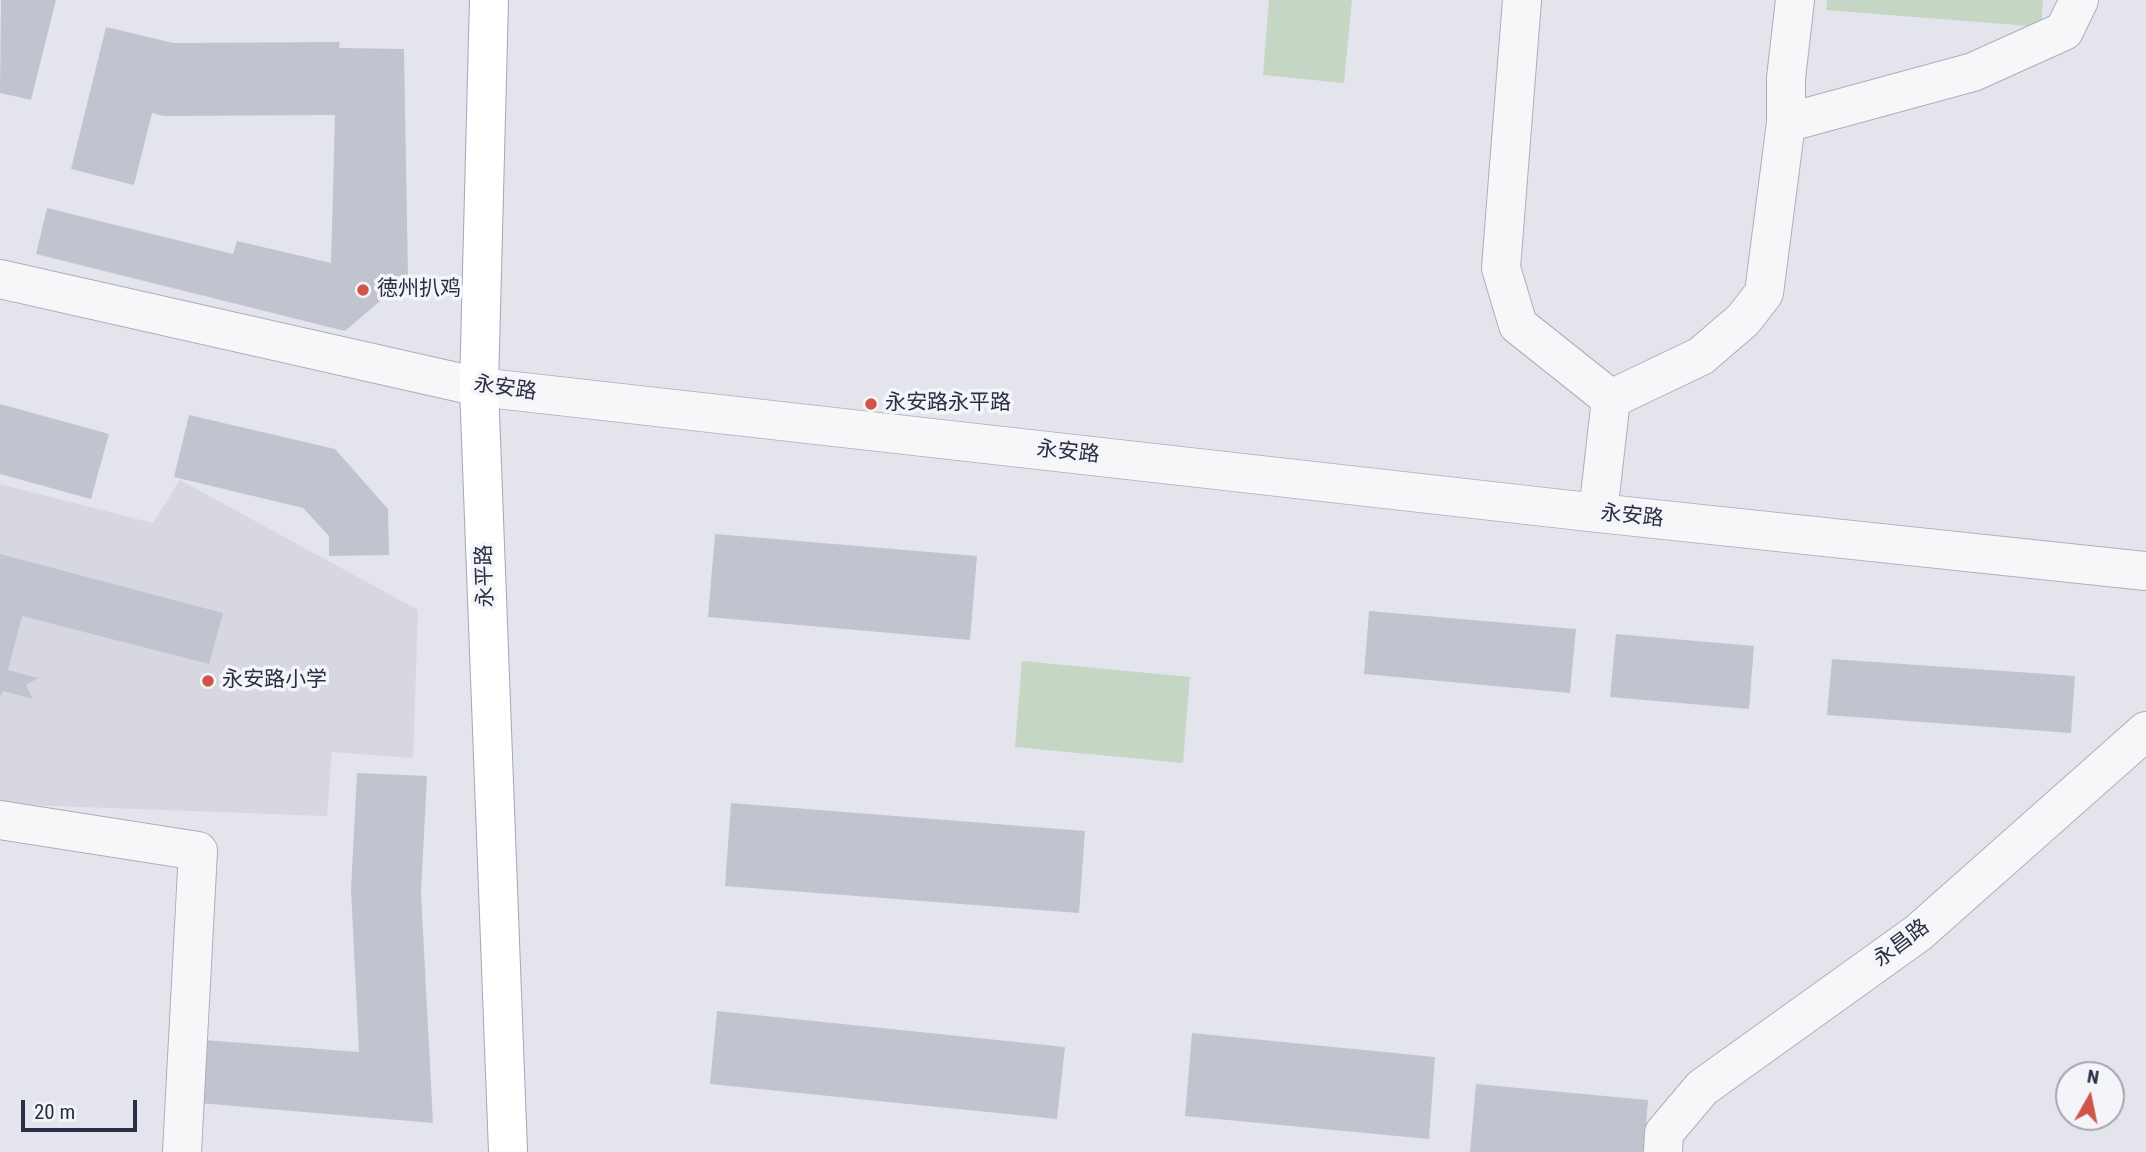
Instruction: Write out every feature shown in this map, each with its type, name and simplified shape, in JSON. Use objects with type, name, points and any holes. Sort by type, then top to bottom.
[{"type":"main road","name":"永平路","points":[[489,0],[480,387],[508,1152]]},
{"type":"street","points":[[1522,0],[1501,268],[1518,325],[1611,400]]},
{"type":"street","points":[[1611,400],[1701,356],[1743,320],[1765,293],[1786,123],[1786,78],[1795,0]]},
{"type":"street","points":[[1786,123],[1973,72],[2064,31],[2079,0]]},
{"type":"street","name":"永安路","points":[[0,279],[480,387],[1598,513],[2146,571]]},
{"type":"street","points":[[1598,513],[1611,400]]},
{"type":"street","name":"永昌路","points":[[1663,1152],[1664,1133],[1702,1088],[1918,933],[2146,731]]},
{"type":"street","points":[[0,820],[198,851],[182,1152]]},
{"type":"shaded area","name":"永安路小学","points":[[180,480],[418,610],[413,758],[332,752],[327,816],[0,804],[0,484],[153,523]]},
{"type":"green space","points":[[1269,0],[1352,0],[1344,83],[1263,75]]},
{"type":"green space","points":[[1827,0],[2043,0],[2041,27],[1826,10]]},
{"type":"green space","points":[[1022,661],[1190,677],[1183,763],[1015,747]]},
{"type":"building","points":[[1,0],[56,0],[31,100],[0,93]]},
{"type":"building","points":[[106,27],[173,43],[340,42],[339,48],[404,49],[408,277],[345,331],[36,254],[47,208],[233,254],[237,241],[331,263],[335,115],[164,116],[152,113],[134,185],[71,169]]},
{"type":"building","points":[[0,404],[109,434],[91,499],[0,474]]},
{"type":"building","points":[[189,415],[335,449],[388,509],[389,555],[329,556],[329,536],[303,508],[174,477]]},
{"type":"building","points":[[715,534],[977,556],[970,640],[708,617]]},
{"type":"building","points":[[0,554],[223,613],[209,664],[22,616],[8,670],[38,678],[26,685],[33,699],[3,691],[0,698]]},
{"type":"building","points":[[1369,611],[1576,629],[1570,693],[1364,674]]},
{"type":"building","points":[[1616,634],[1754,646],[1749,709],[1610,697]]},
{"type":"building","points":[[1832,659],[2075,676],[2071,733],[1827,715]]},
{"type":"building","points":[[357,773],[427,776],[421,893],[433,1123],[199,1103],[204,1040],[359,1052],[351,889]]},
{"type":"building","points":[[731,803],[1085,831],[1079,913],[725,886]]},
{"type":"building","points":[[717,1011],[1065,1047],[1057,1119],[710,1084]]},
{"type":"building","points":[[1192,1033],[1435,1057],[1429,1139],[1185,1116]]},
{"type":"building","points":[[1476,1084],[1648,1100],[1644,1152],[1470,1152]]},
{"type":"place","name":"徳州扒鸡","points":[[363,290]]},
{"type":"place","name":"永安路永平路","points":[[871,404]]},
{"type":"place","name":"永安路小学","points":[[208,681]]}]
